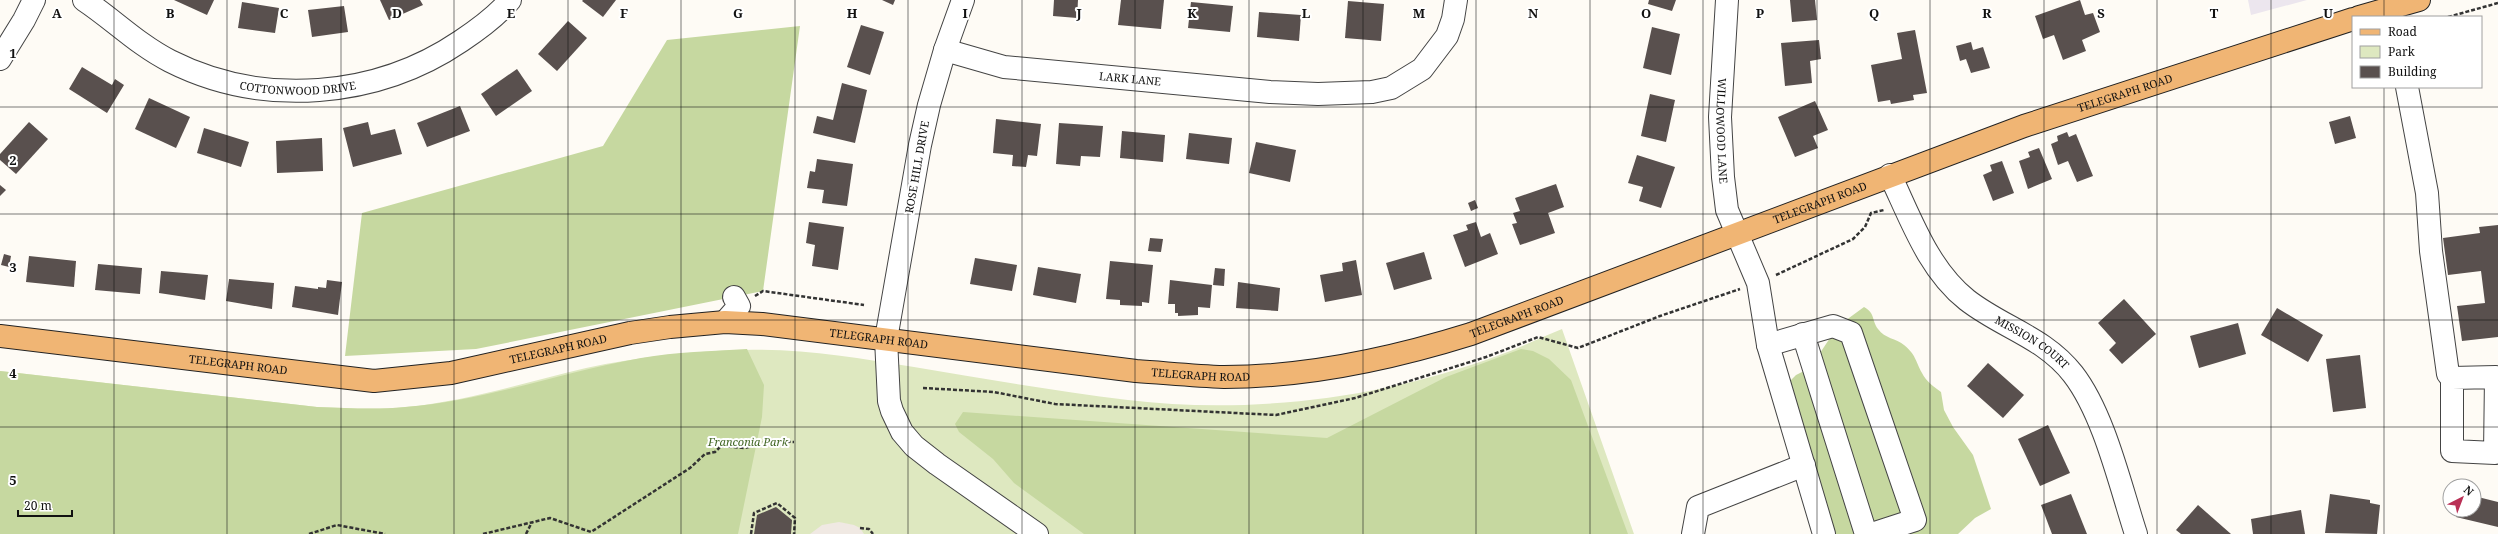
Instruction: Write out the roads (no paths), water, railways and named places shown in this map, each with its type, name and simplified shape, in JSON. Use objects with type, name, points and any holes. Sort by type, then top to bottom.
[{"type":"main road","points":[[2363,16],[2419,0]]},
{"type":"main road","name":"TELEGRAPH ROAD","points":[[0,336],[374,381],[451,373],[733,309],[762,324],[1136,371],[1190,375],[1257,375],[1342,367],[1384,359],[1471,334],[1737,235],[1890,175],[2024,126],[2352,19]]},
{"type":"street","points":[[0,59],[24,20],[34,0]]},
{"type":"street","name":"COTTONWOOD DRIVE","points":[[84,0],[125,33],[171,62],[227,82],[263,89],[297,91],[336,89],[372,82],[410,70],[446,51],[474,32],[510,0]]},
{"type":"street","name":"ROSE HILL DRIVE","points":[[963,0],[945,50],[928,105],[920,145],[886,339],[889,400],[892,411],[902,432],[914,446],[937,464],[1037,534]]},
{"type":"street","name":"LARK LANE","points":[[945,50],[1004,67],[1318,94],[1372,92],[1391,88],[1407,80],[1422,69],[1447,36],[1453,19],[1456,0]]},
{"type":"street","name":"WILLOWOOD LANE","points":[[1727,0],[1720,117],[1727,210],[1758,283],[1768,344],[1824,534]]},
{"type":"street","points":[[2407,88],[2427,193],[2431,251],[2448,374],[2452,378]]},
{"type":"street","name":"MISSION COURT","points":[[1890,175],[1922,243],[1946,280],[1967,300],[1985,313],[2036,340],[2056,356],[2073,375],[2087,397],[2105,438],[2136,534]]},
{"type":"street","points":[[1768,344],[1832,326],[1850,333],[1917,527],[1872,534]]},
{"type":"street","points":[[1803,334],[1866,534]]},
{"type":"street","points":[[1693,534],[1698,507],[1804,465]]},
{"type":"park label","name":"Franconia Park","points":[[748,442]]}]
